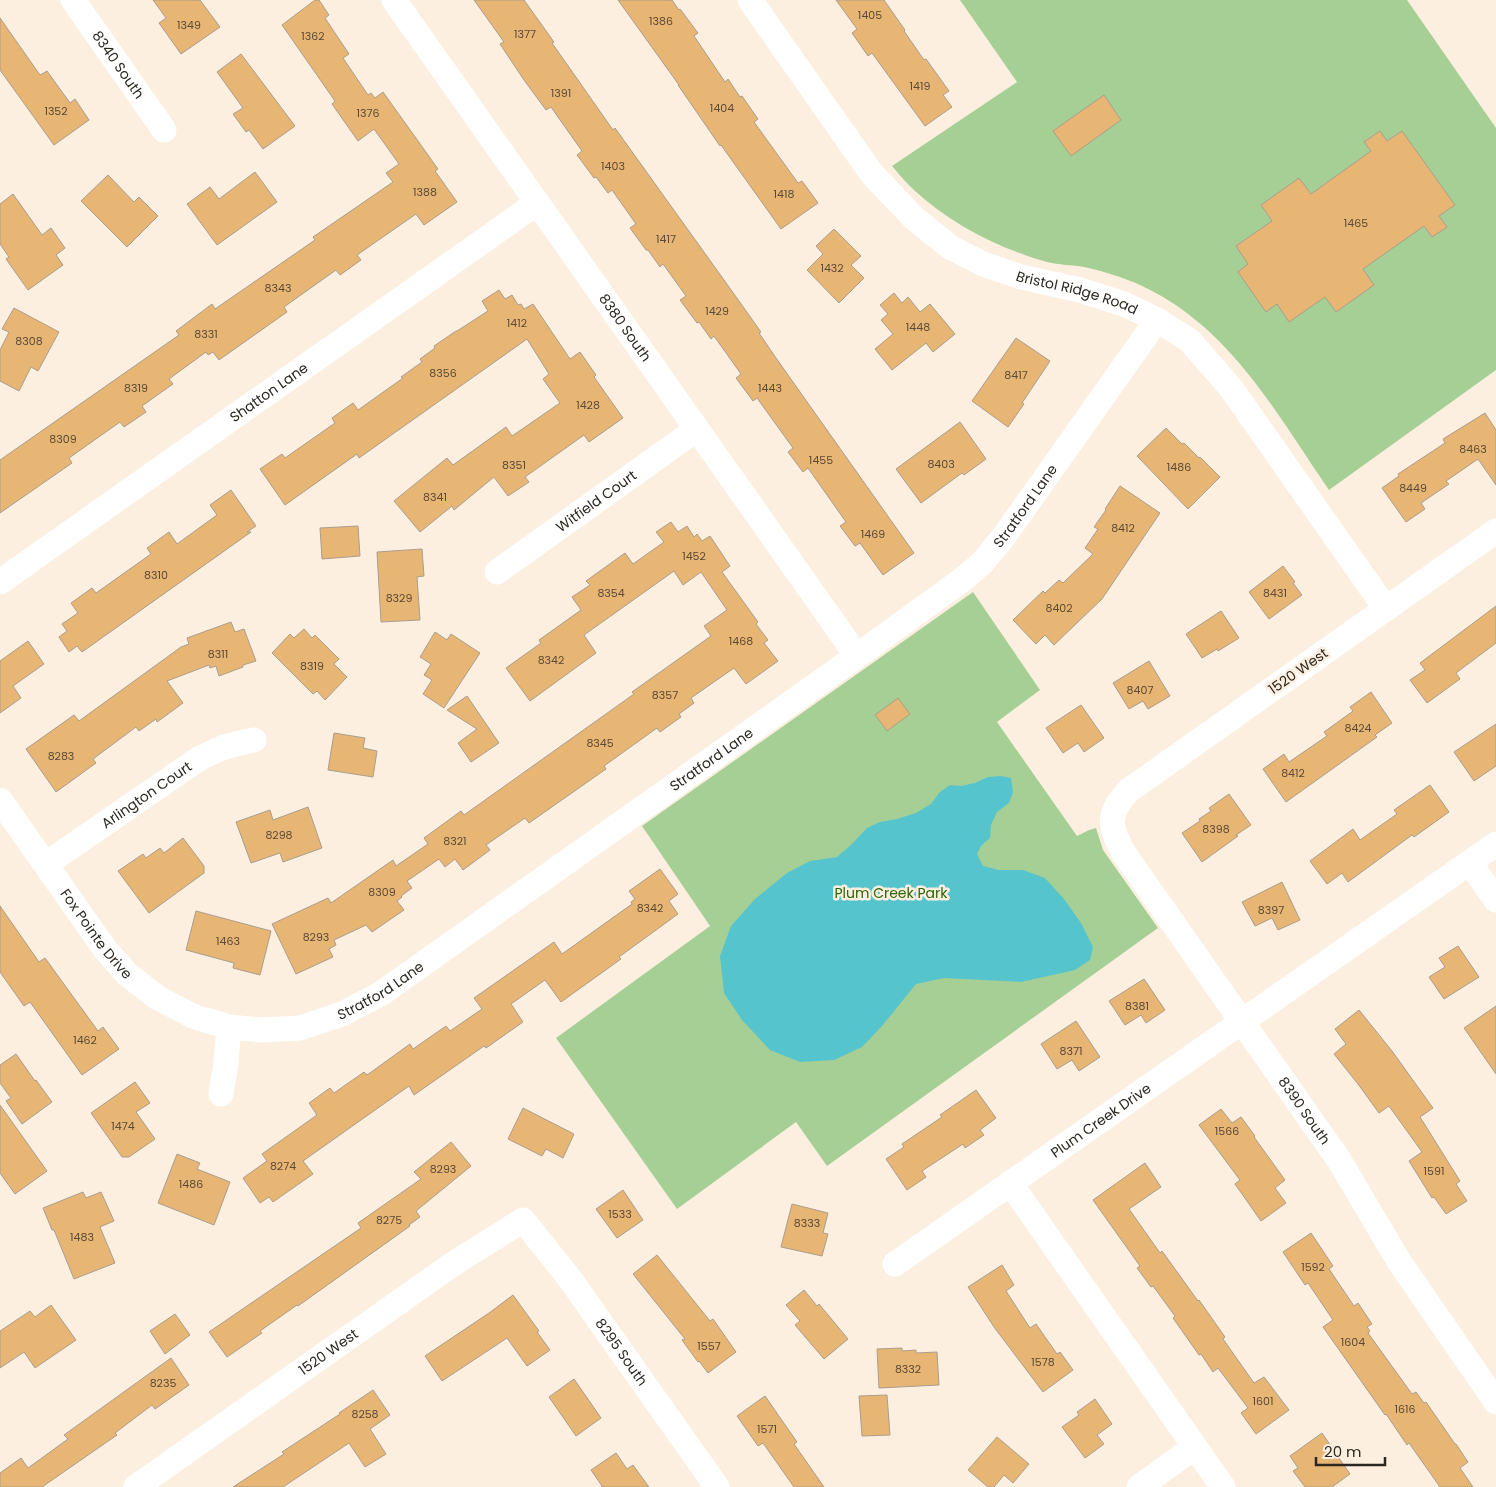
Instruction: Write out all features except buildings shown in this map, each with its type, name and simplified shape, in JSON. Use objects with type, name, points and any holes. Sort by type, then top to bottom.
[{"type":"street","name":"8340 South","points":[[73,0],[164,130]]},
{"type":"street","name":"8380 South","points":[[394,0],[857,656]]},
{"type":"street","name":"Bristol Ridge Road","points":[[750,0],[872,174],[914,218],[950,247],[983,264],[1021,277],[1080,290],[1124,304],[1157,320],[1189,340],[1231,388],[1386,609]]},
{"type":"street","name":"Shatton Lane","points":[[0,582],[538,203]]},
{"type":"street","name":"Stratford Lane","points":[[229,1027],[262,1030],[300,1028],[342,1014],[382,993],[962,580],[982,563],[1005,535],[1157,320]]},
{"type":"street","name":"Witfield Court","points":[[497,572],[697,429]]},
{"type":"street","name":"1520 West","points":[[1112,821],[1117,804],[1128,791],[1496,531]]},
{"type":"street","name":"Arlington Court","points":[[46,864],[200,758],[224,747],[254,740]]},
{"type":"street","name":"Fox Pointe Drive","points":[[0,800],[105,949],[127,974],[158,998],[195,1017],[229,1027]]},
{"type":"street","name":"8390 South","points":[[1112,821],[1116,838],[1123,852],[1339,1160],[1400,1263],[1496,1402]]},
{"type":"street","name":"Plum Creek Drive","points":[[895,1264],[1496,844]]},
{"type":"street","points":[[1470,863],[1496,900]]},
{"type":"street","points":[[221,1094],[229,1027]]},
{"type":"street","points":[[1010,1183],[1223,1487]]},
{"type":"street","name":"1520 West","points":[[136,1487],[456,1262],[523,1220]]},
{"type":"street","name":"8295 South","points":[[523,1220],[570,1279],[717,1487]]},
{"type":"street","points":[[1139,1487],[1195,1447]]},
{"type":"green space","points":[[960,0],[1407,0],[1496,128],[1496,370],[1329,490],[1252,379],[1207,330],[1181,309],[1136,283],[1102,271],[1047,262],[1011,250],[976,234],[930,203],[912,188],[892,166],[1017,82]]},
{"type":"green space","name":"Plum Creek Park","points":[[973,592],[1040,690],[997,722],[1077,836],[1096,828],[1103,850],[1158,928],[827,1166],[796,1122],[677,1209],[556,1038],[710,926],[642,826]]},
{"type":"water","points":[[1001,776],[1011,778],[1013,792],[1009,803],[997,812],[991,825],[990,838],[981,846],[977,854],[983,866],[999,870],[1023,870],[1045,878],[1064,899],[1081,923],[1093,947],[1090,960],[1075,970],[1021,982],[944,978],[916,984],[882,1026],[862,1047],[834,1060],[800,1062],[770,1050],[742,1020],[724,993],[720,956],[731,926],[755,899],[787,873],[810,861],[837,857],[867,828],[880,822],[916,813],[931,804],[940,792],[950,785],[961,786],[975,783],[988,777]]}]
